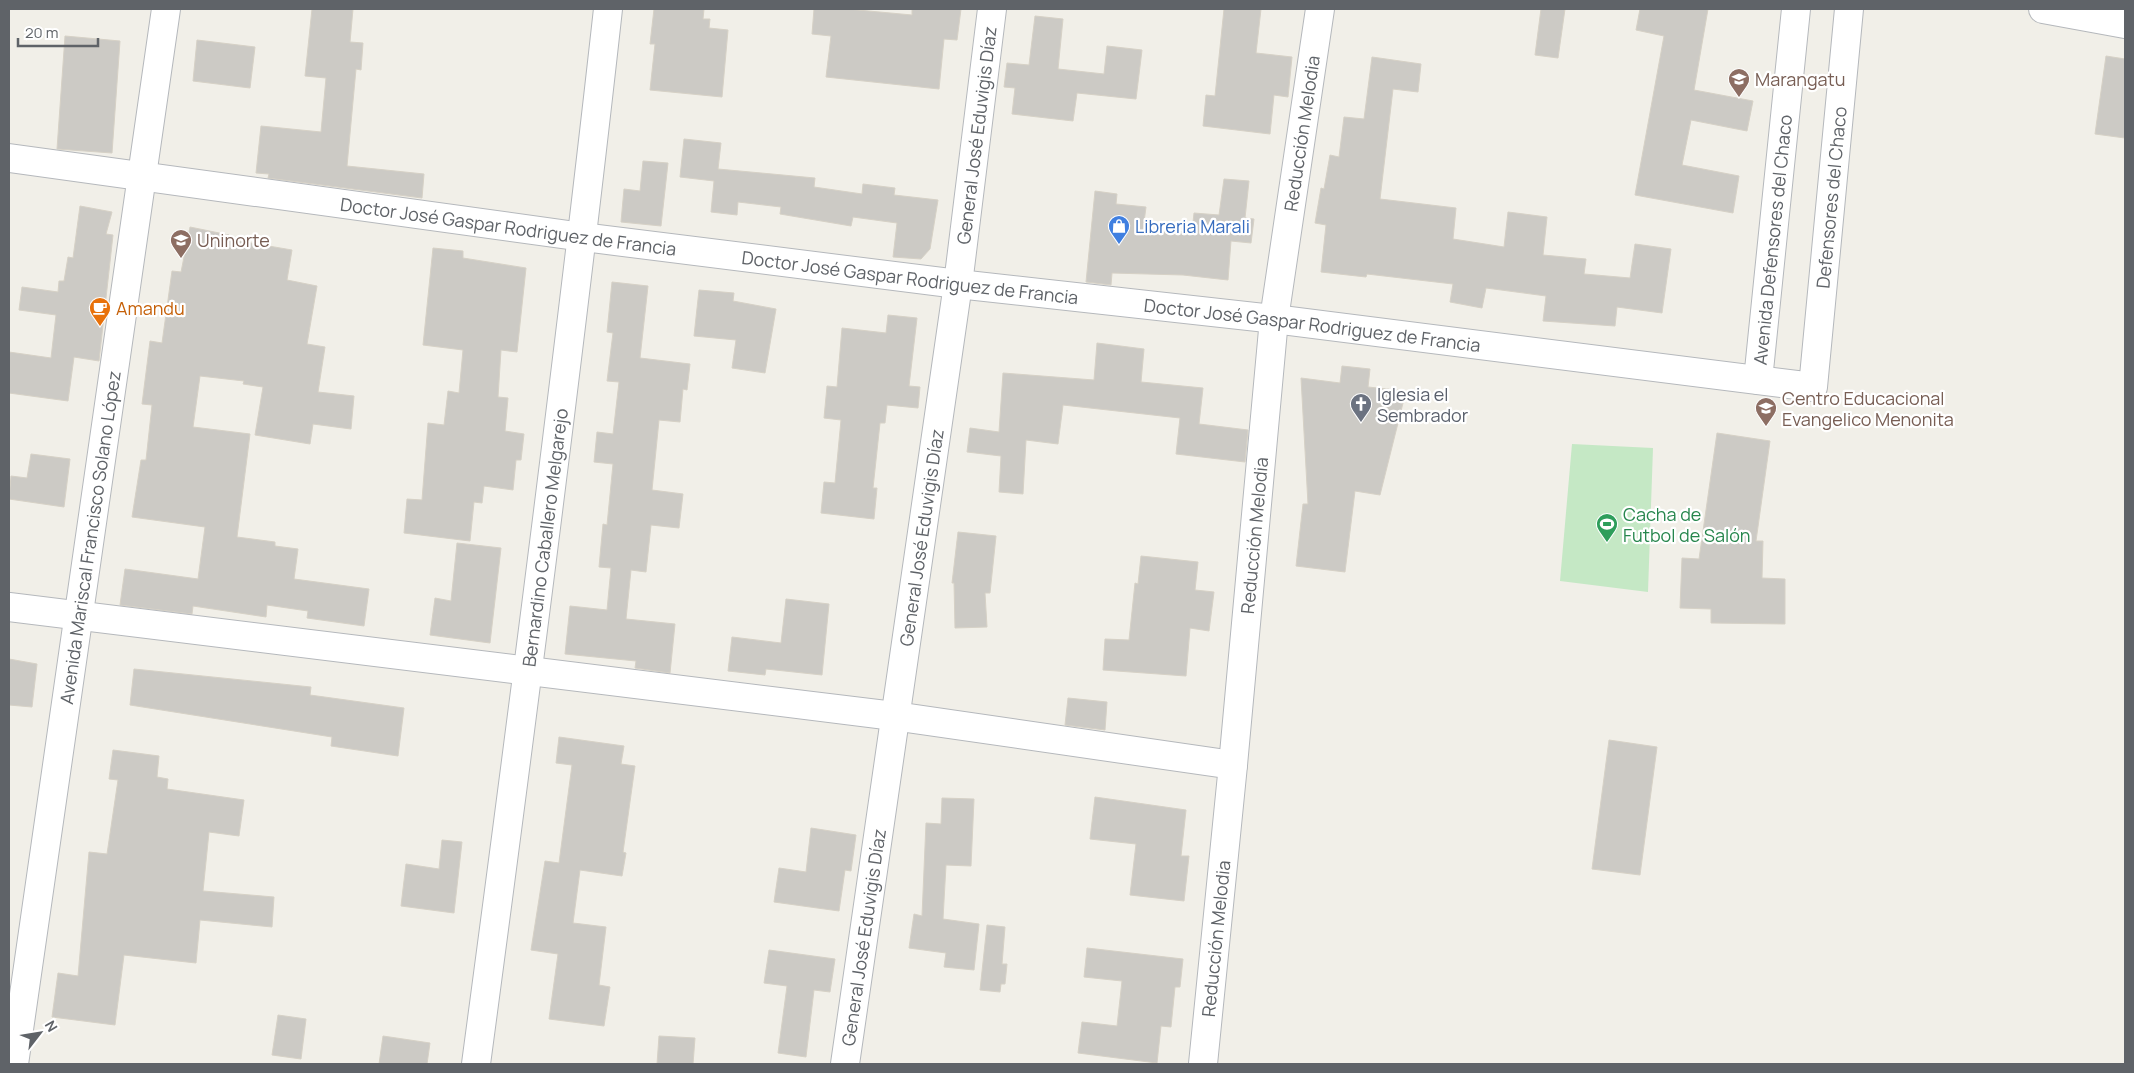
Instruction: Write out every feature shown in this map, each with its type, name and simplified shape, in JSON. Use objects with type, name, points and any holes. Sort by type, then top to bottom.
[{"type":"street","name":"Avenida Mariscal Francisco Solano López","points":[[14,1064],[80,617],[166,9]]},
{"type":"street","name":"Bernardino Caballero Melgarejo","points":[[476,1064],[529,672],[608,9]]},
{"type":"street","name":"General José Eduvigis Díaz","points":[[845,1064],[958,284],[992,9]]},
{"type":"street","name":"Reducción Melodia","points":[[1203,1064],[1274,319],[1320,9]]},
{"type":"street","name":"Avenida Defensores del Chaco","points":[[1758,380],[1796,9]]},
{"type":"street","name":"Defensores del Chaco","points":[[1813,387],[1849,9]]},
{"type":"street","points":[[2043,9],[2125,24]]},
{"type":"street","name":"Doctor José Gaspar Rodriguez de Francia","points":[[9,158],[582,237],[958,284],[1274,319],[1813,387]]},
{"type":"street","points":[[9,607],[894,716],[1233,765]]},
{"type":"green space","name":"Cacha de Futbol de Salón","points":[[1572,444],[1653,448],[1648,592],[1560,581]]},
{"type":"building","points":[[312,9],[353,9],[350,42],[363,43],[361,70],[356,69],[347,166],[424,174],[422,198],[268,178],[269,174],[256,173],[261,126],[321,132],[326,78],[305,76]]},
{"type":"building","points":[[654,9],[704,9],[703,19],[710,19],[709,28],[728,30],[722,97],[650,90],[655,44],[650,44]]},
{"type":"building","points":[[814,9],[847,9],[912,15],[912,9],[961,9],[957,40],[944,39],[939,89],[826,77],[831,36],[812,34]]},
{"type":"building","points":[[1224,9],[1261,9],[1256,53],[1292,57],[1288,97],[1274,95],[1270,134],[1203,126],[1206,95],[1215,96]]},
{"type":"building","points":[[1541,9],[1565,9],[1558,58],[1535,55]]},
{"type":"building","points":[[1640,9],[1708,9],[1694,90],[1753,101],[1747,131],[1691,120],[1682,165],[1739,176],[1733,213],[1635,195],[1664,36],[1636,30]]},
{"type":"building","points":[[1035,16],[1063,19],[1058,69],[1104,74],[1107,46],[1142,50],[1136,99],[1077,93],[1073,121],[1012,114],[1015,88],[1004,87],[1007,63],[1029,65]]},
{"type":"building","points":[[65,36],[120,41],[112,153],[57,149]]},
{"type":"building","points":[[197,40],[255,47],[250,88],[193,81]]},
{"type":"building","points":[[2106,56],[2125,59],[2125,138],[2095,134]]},
{"type":"building","points":[[1372,57],[1421,64],[1418,92],[1393,89],[1380,199],[1456,208],[1453,239],[1504,247],[1508,212],[1547,217],[1543,255],[1586,259],[1584,274],[1630,278],[1635,244],[1671,249],[1662,313],[1617,307],[1615,326],[1543,321],[1546,296],[1486,288],[1482,308],[1450,302],[1453,284],[1367,274],[1366,277],[1321,272],[1326,225],[1315,223],[1321,188],[1324,189],[1330,155],[1339,157],[1344,117],[1364,119]]},
{"type":"building","points":[[684,139],[721,143],[718,169],[815,178],[814,187],[862,194],[863,184],[895,188],[894,195],[938,200],[930,249],[921,259],[893,257],[897,223],[853,217],[851,226],[780,214],[781,207],[738,202],[737,215],[711,212],[714,181],[680,177]]},
{"type":"building","points":[[643,161],[668,163],[661,226],[621,222],[624,189],[640,191]]},
{"type":"building","points":[[1224,179],[1249,181],[1245,218],[1254,219],[1251,243],[1231,241],[1228,280],[1183,275],[1112,273],[1111,285],[1086,282],[1095,191],[1117,194],[1116,204],[1146,207],[1143,230],[1192,232],[1194,213],[1219,215]]},
{"type":"building","points":[[80,206],[112,212],[106,234],[113,235],[99,361],[74,357],[68,401],[9,393],[9,352],[51,358],[56,315],[19,310],[22,287],[58,292],[59,281],[64,281],[68,257],[73,258]]},
{"type":"building","points":[[190,227],[229,235],[228,239],[292,250],[287,280],[317,286],[307,344],[325,347],[318,392],[354,396],[351,429],[313,424],[310,444],[255,435],[263,387],[243,384],[244,381],[200,376],[193,427],[250,434],[237,537],[275,542],[275,546],[298,549],[294,579],[369,589],[364,626],[307,618],[308,611],[267,605],[266,617],[193,606],[192,614],[120,605],[125,569],[198,579],[205,527],[132,517],[141,460],[146,460],[152,405],[142,404],[150,341],[162,343],[172,271],[181,272]]},
{"type":"building","points":[[433,248],[463,251],[463,258],[526,268],[517,352],[501,350],[498,397],[508,398],[505,431],[524,434],[521,460],[516,460],[513,490],[484,486],[482,503],[474,502],[470,541],[404,533],[407,499],[422,500],[428,423],[444,425],[448,391],[459,393],[463,350],[423,345]]},
{"type":"building","points":[[612,282],[648,286],[640,358],[690,364],[687,390],[683,389],[680,422],[659,420],[652,490],[683,494],[679,528],[651,525],[646,572],[631,570],[626,619],[675,624],[670,673],[635,668],[636,661],[565,654],[570,606],[607,610],[611,568],[599,567],[603,524],[607,525],[613,464],[594,462],[597,432],[613,434],[619,382],[607,381],[613,333],[607,332]]},
{"type":"building","points":[[699,290],[734,293],[733,301],[776,309],[765,373],[732,368],[736,340],[694,336]]},
{"type":"building","points":[[888,315],[917,318],[909,386],[920,387],[918,408],[887,405],[885,423],[880,423],[873,488],[877,488],[874,519],[821,513],[824,482],[835,483],[841,420],[824,418],[827,386],[837,387],[842,328],[886,333]]},
{"type":"building","points":[[1097,343],[1144,349],[1141,382],[1203,388],[1199,424],[1248,430],[1245,462],[1176,454],[1180,418],[1063,405],[1058,444],[1026,440],[1023,494],[999,492],[1001,456],[967,452],[970,428],[999,432],[1003,373],[1094,380]]},
{"type":"building","points":[[1342,366],[1370,369],[1368,387],[1406,391],[1380,495],[1355,491],[1345,572],[1296,566],[1303,504],[1308,504],[1301,378],[1340,383]]},
{"type":"building","points":[[1717,433],[1770,441],[1756,541],[1763,541],[1762,578],[1785,579],[1785,624],[1711,623],[1711,609],[1680,608],[1682,558],[1699,559]]},
{"type":"building","points":[[31,454],[70,459],[64,507],[9,499],[11,476],[27,478]]},
{"type":"building","points":[[958,532],[996,536],[990,593],[985,593],[987,627],[955,628],[954,583],[952,583]]},
{"type":"building","points":[[457,543],[501,548],[490,643],[430,635],[435,598],[451,601]]},
{"type":"building","points":[[1141,556],[1198,562],[1195,590],[1214,592],[1209,631],[1190,628],[1186,676],[1103,670],[1105,639],[1129,640],[1135,583],[1138,584]]},
{"type":"building","points":[[786,599],[829,604],[822,675],[766,669],[765,675],[728,671],[732,637],[781,643]]},
{"type":"building","points":[[9,659],[37,664],[32,707],[9,705]]},
{"type":"building","points":[[134,669],[311,687],[310,695],[404,708],[398,756],[331,746],[332,737],[130,705]]},
{"type":"building","points":[[1068,698],[1107,702],[1105,730],[1065,725]]},
{"type":"building","points":[[559,737],[624,746],[621,764],[635,766],[623,852],[626,853],[622,876],[580,870],[573,923],[606,927],[599,985],[610,987],[604,1026],[549,1019],[558,954],[531,950],[545,861],[559,863],[572,765],[556,763]]},
{"type":"building","points":[[1609,740],[1657,747],[1640,875],[1592,869]]},
{"type":"building","points":[[113,750],[159,756],[157,777],[168,779],[167,789],[244,800],[239,836],[209,832],[203,891],[274,897],[272,927],[200,920],[196,963],[124,955],[115,1025],[52,1017],[58,973],[78,976],[89,852],[107,854],[118,780],[109,779]]},
{"type":"building","points":[[1095,797],[1186,810],[1181,856],[1189,856],[1184,901],[1130,895],[1136,844],[1090,839]]},
{"type":"building","points":[[942,798],[974,799],[971,866],[946,865],[943,919],[979,924],[974,970],[944,967],[946,953],[909,948],[914,914],[922,916],[926,823],[941,824]]},
{"type":"building","points":[[811,828],[856,835],[851,871],[845,870],[839,911],[774,902],[779,868],[806,872]]},
{"type":"building","points":[[442,840],[462,842],[454,913],[401,906],[406,864],[439,869]]},
{"type":"building","points":[[987,925],[1005,927],[1002,964],[1007,964],[1005,984],[1001,984],[1000,992],[980,990]]},
{"type":"building","points":[[1087,948],[1183,959],[1180,987],[1175,987],[1171,1027],[1161,1026],[1157,1063],[1078,1053],[1082,1022],[1117,1026],[1122,981],[1084,977]]},
{"type":"building","points":[[769,950],[835,959],[830,992],[814,990],[806,1057],[778,1053],[787,986],[764,983]]},
{"type":"building","points":[[278,1015],[306,1019],[301,1059],[272,1055]]},
{"type":"building","points":[[383,1036],[430,1043],[427,1064],[379,1064]]},
{"type":"building","points":[[659,1036],[695,1038],[693,1064],[657,1064]]},
{"type":"place","name":"Marangatu","points":[[1739,98]]},
{"type":"place","name":"Libreria Marali","points":[[1119,245]]},
{"type":"place","name":"Uninorte","points":[[181,259]]},
{"type":"place","name":"Amandu","points":[[100,327]]},
{"type":"place","name":"Iglesia el Sembrador","points":[[1361,423]]},
{"type":"place","name":"Centro Educacional Evangelico Menonita","points":[[1766,427]]},
{"type":"place","name":"Cacha de Futbol de Salón","points":[[1607,543]]}]
